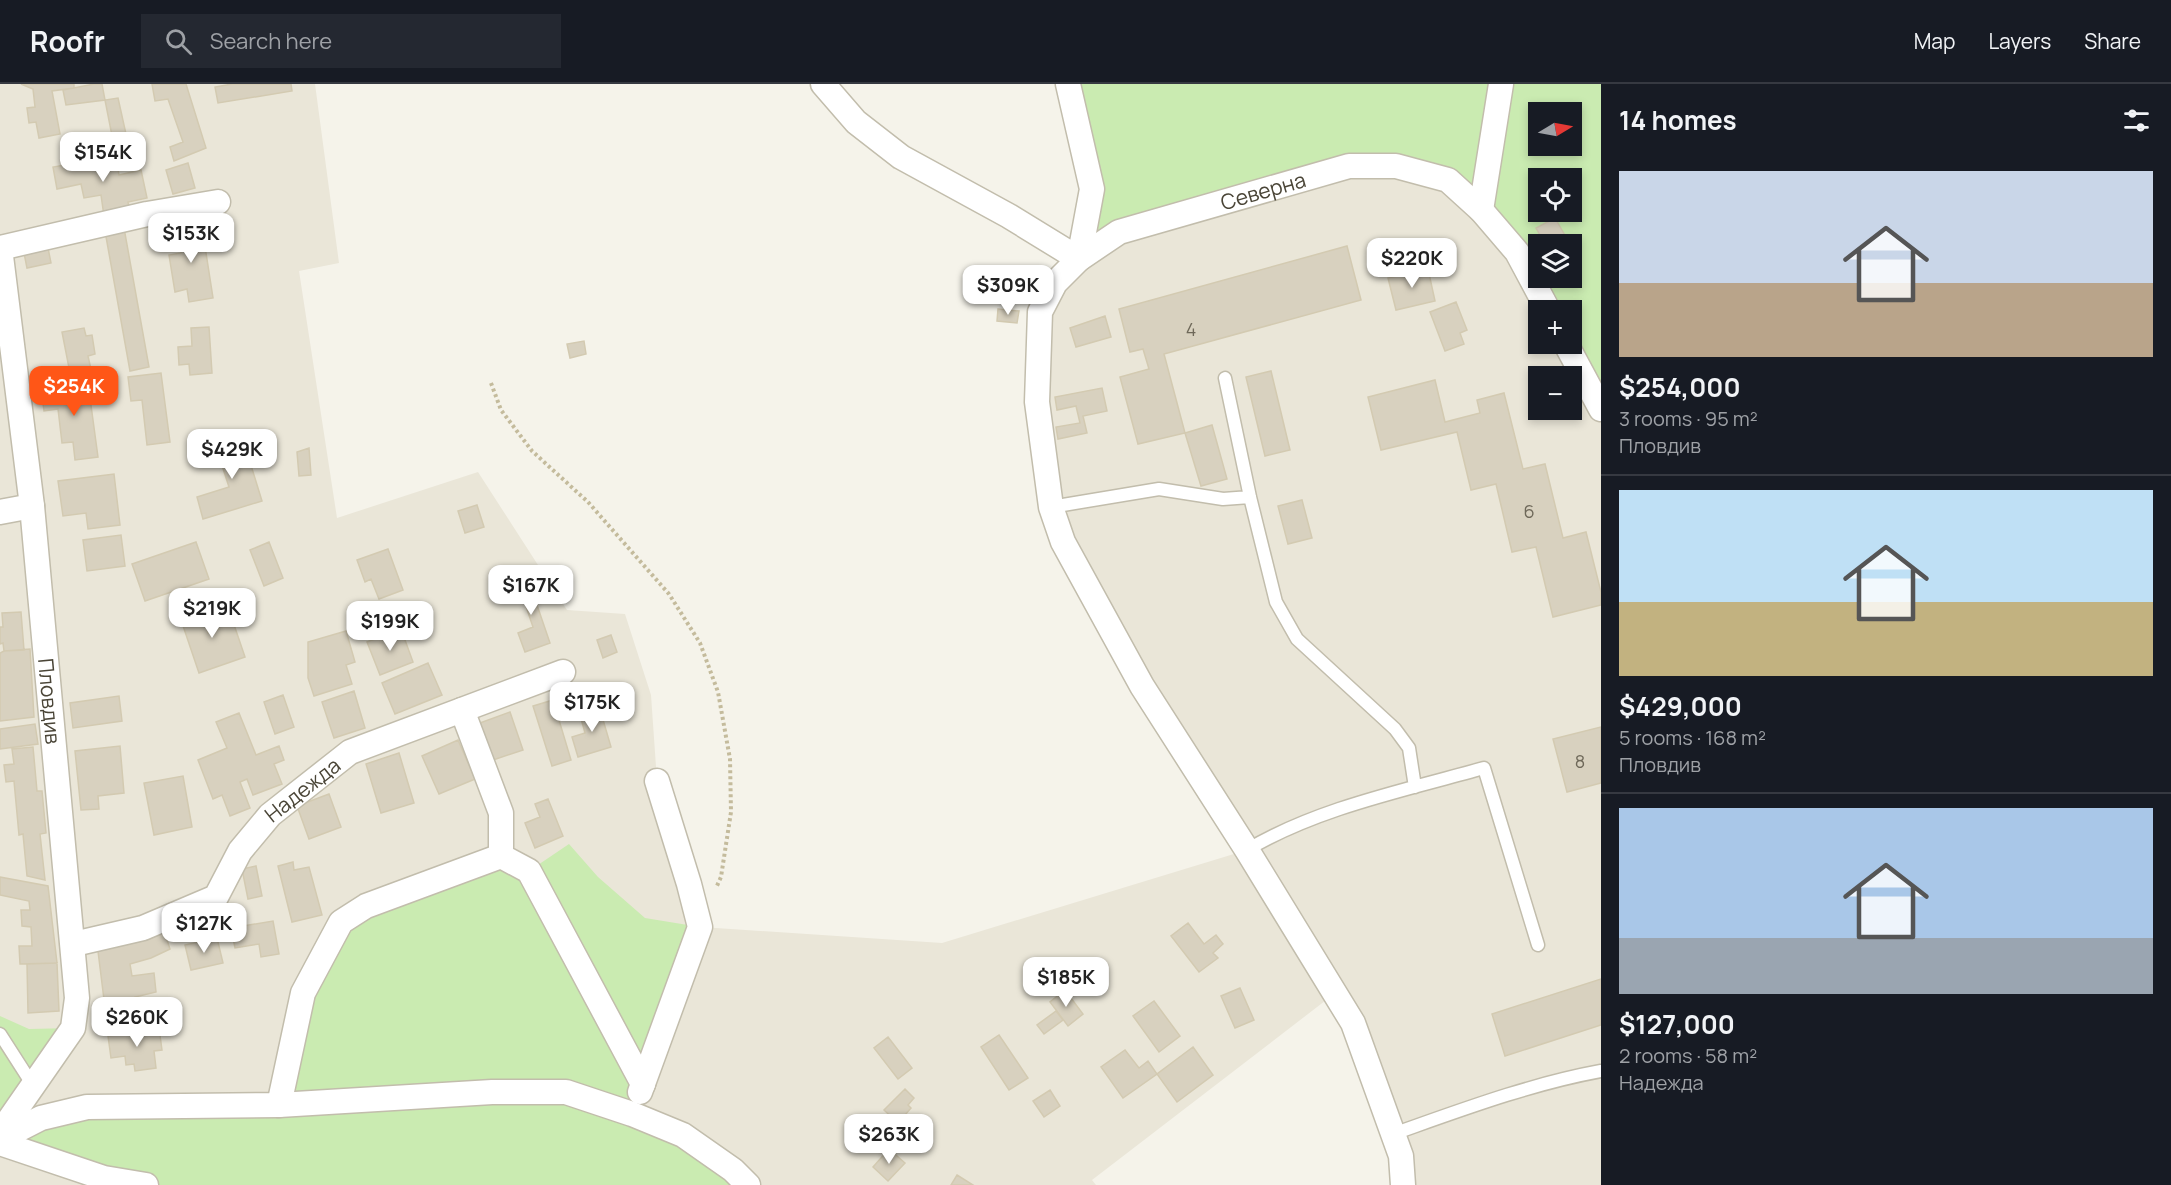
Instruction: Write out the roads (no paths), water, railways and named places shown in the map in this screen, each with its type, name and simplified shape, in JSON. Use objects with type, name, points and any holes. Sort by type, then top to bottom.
[{"type":"street","points":[[823,84],[856,122],[901,157],[1009,216],[1079,259],[1092,189],[1068,84]]},
{"type":"street","points":[[1482,210],[1501,84]]},
{"type":"street","name":"Северна","points":[[1402,1185],[1401,1156],[1353,1023],[1247,850],[1142,686],[1063,542],[1051,507],[1037,402],[1040,312],[1055,283],[1079,259],[1119,232],[1349,166],[1396,166],[1448,180],[1482,210],[1517,252],[1543,300]]},
{"type":"street","points":[[0,248],[147,214],[218,202]]},
{"type":"street","name":"Пловдив","points":[[0,248],[32,506],[74,944],[77,998],[73,1029],[0,1134]]},
{"type":"street","points":[[1571,354],[1601,409]]},
{"type":"street","points":[[0,512],[32,506]]},
{"type":"street","name":"Надежда","points":[[74,944],[144,927],[216,897],[240,851],[270,815],[351,752],[563,672]]},
{"type":"street","points":[[462,710],[501,813],[501,856]]},
{"type":"street","points":[[632,1114],[700,927],[657,781]]},
{"type":"street","points":[[279,1105],[303,993],[341,921],[366,906],[501,856],[529,871],[643,1084]]},
{"type":"street","points":[[0,1138],[42,1118],[87,1107],[279,1105],[492,1092],[566,1092],[632,1114],[682,1136],[733,1170],[748,1185]]},
{"type":"street","points":[[0,1143],[104,1178],[146,1185]]},
{"type":"lane","points":[[1225,378],[1250,497],[1276,602],[1297,639],[1395,729],[1409,748],[1415,787]]},
{"type":"lane","points":[[1051,507],[1159,489],[1223,499],[1250,497]]},
{"type":"lane","points":[[1247,850],[1274,834],[1340,809],[1484,768],[1538,945]]},
{"type":"lane","points":[[0,1034],[34,1087]]},
{"type":"lane","points":[[1393,1134],[1498,1098],[1580,1074],[1601,1071]]}]
